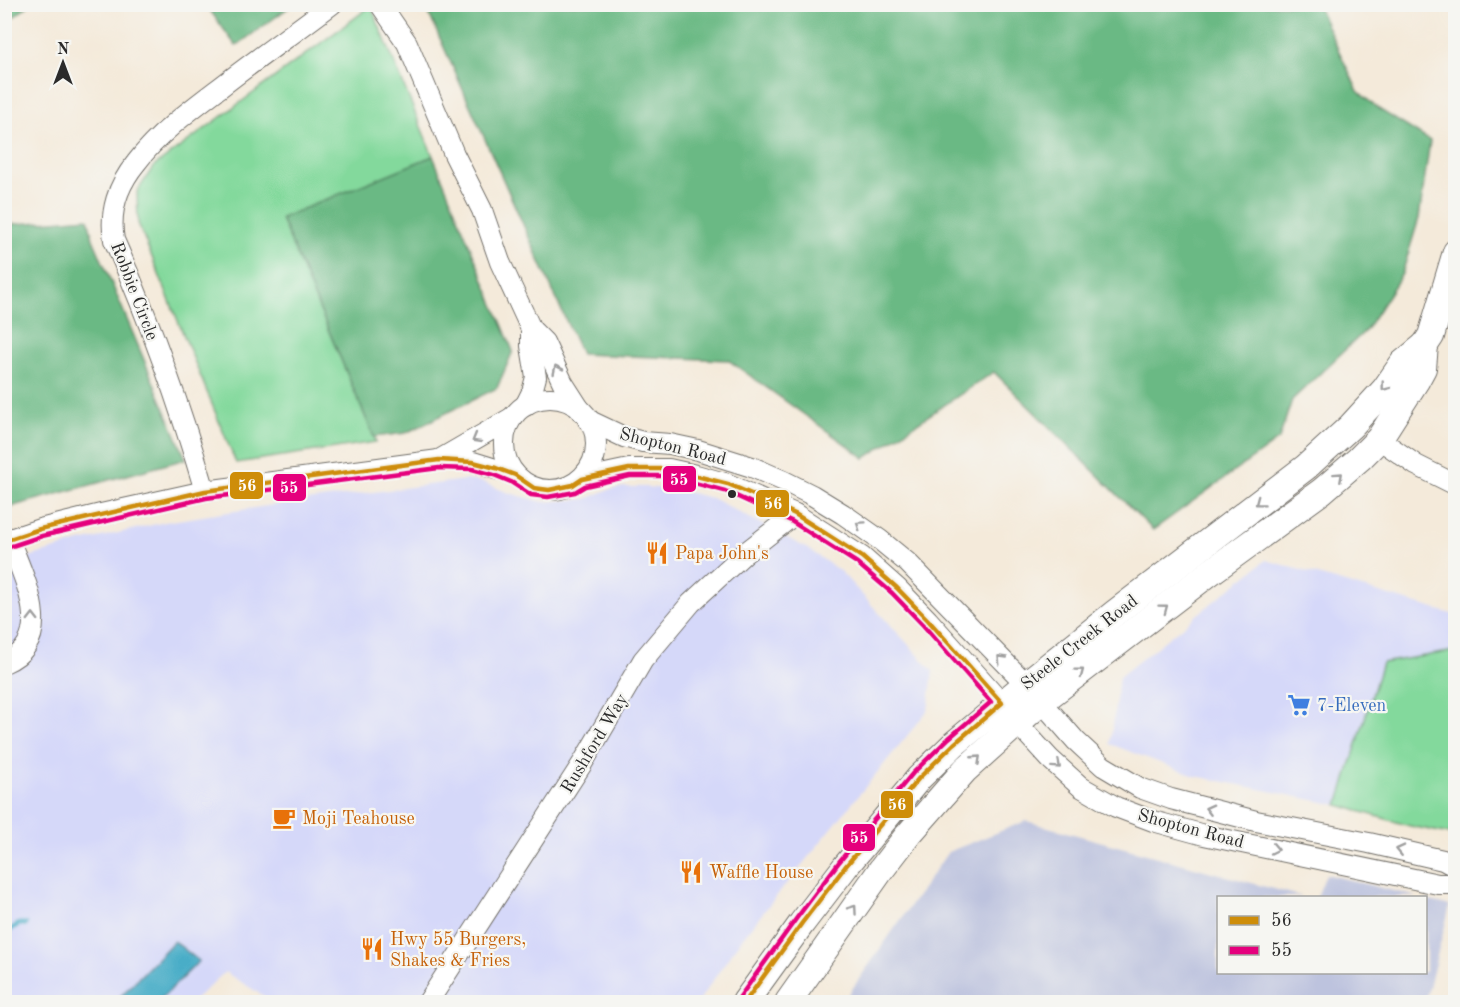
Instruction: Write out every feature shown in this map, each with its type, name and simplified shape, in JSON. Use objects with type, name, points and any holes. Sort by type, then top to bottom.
[{"type":"main road","name":"Steele Creek Road","points":[[788,1002],[881,870],[1010,713],[1249,509],[1306,467],[1351,426],[1385,389],[1403,363],[1425,345],[1431,336],[1455,252]]},
{"type":"main road","name":"Steele Creek Road","points":[[1033,693],[1208,574],[1322,491],[1379,439],[1423,368],[1425,345]]},
{"type":"main road","name":"Steele Creek Road","points":[[745,1002],[845,867],[919,778],[954,744],[1010,713]]},
{"type":"main road","points":[[750,1002],[765,976]]},
{"type":"street","name":"Robbie Circle","points":[[205,491],[155,343],[114,240],[112,227],[114,204],[130,171],[149,147],[192,109],[332,4]]},
{"type":"street","points":[[4,663],[17,657],[26,646],[32,633],[34,617],[32,602],[7,540],[40,529],[205,491],[439,460],[473,462],[515,475],[534,488],[549,490],[573,485],[582,479],[593,465],[596,435],[563,383],[544,342],[531,329],[500,262],[482,210],[454,153],[407,43],[380,4]]},
{"type":"street","points":[[515,475],[506,456],[504,442],[506,430],[532,392],[536,377],[531,329]]},
{"type":"street","points":[[439,460],[536,400],[552,398],[567,402],[585,415]]},
{"type":"street","name":"Shopton Road","points":[[585,415],[627,438],[698,450],[752,467],[812,495],[843,514],[908,563],[1076,741],[1103,766],[1140,788],[1171,799],[1256,821],[1443,860],[1455,867]]},
{"type":"street","points":[[1379,439],[1416,465],[1455,486]]},
{"type":"street","name":"Shopton Road","points":[[582,479],[629,469],[669,469],[696,474],[728,484],[795,514],[862,557],[897,588],[1050,759],[1082,787],[1116,807],[1153,821],[1204,835],[1438,884],[1455,884]]},
{"type":"street","name":"Rushford Way","points":[[428,1002],[582,764],[643,660],[691,603],[745,553],[795,514]]},
{"type":"shaded area","points":[[465,480],[482,482],[509,493],[543,502],[586,499],[607,490],[624,487],[682,491],[712,498],[808,549],[841,572],[933,671],[928,710],[740,941],[698,1002],[273,1002],[225,972],[192,1002],[5,1002],[5,564],[76,543],[165,522]]},
{"type":"shaded area","points":[[1266,560],[1455,615],[1455,651],[1382,663],[1338,805],[1195,776],[1110,744],[1119,677]]},
{"type":"shaded area","points":[[1026,821],[1299,896],[1217,896],[1217,974],[1427,974],[1427,900],[1450,906],[1425,1002],[843,1002],[948,852]]},
{"type":"shaded area","points":[[1326,874],[1413,896],[1317,896]]},
{"type":"green space","points":[[5,4],[29,4],[29,5],[5,24]]},
{"type":"green space","points":[[206,5],[292,5],[236,46]]},
{"type":"green space","points":[[425,5],[1317,5],[1358,91],[1377,108],[1430,141],[1419,218],[1402,274],[1366,330],[1292,400],[1279,439],[1153,530],[994,372],[865,458],[728,360],[581,354]]},
{"type":"green space","points":[[371,6],[433,156],[281,219],[376,442],[236,463],[138,223],[137,192],[153,167]]},
{"type":"green space","points":[[433,156],[513,351],[497,388],[406,433],[374,437],[281,218]]},
{"type":"green space","points":[[88,218],[93,239],[186,459],[5,510],[5,225]]},
{"type":"green space","points":[[1455,651],[1455,835],[1410,826],[1338,805],[1382,663]]},
{"type":"water","points":[[174,941],[199,961],[158,1002],[115,1002]]},
{"type":"waterway","points":[[4,934],[19,924],[26,924]]},
{"type":"transit line","name":"56","points":[[4,541],[40,529],[205,491],[439,460],[473,462],[496,468],[515,475],[534,488],[549,490],[573,485],[582,479],[629,469],[669,469],[728,484],[795,514],[862,557],[897,588],[1002,703],[919,778],[845,867],[745,1002]]},
{"type":"transit line","name":"55","points":[[6,548],[42,536],[206,498],[439,468],[472,469],[511,482],[531,495],[548,497],[575,492],[585,486],[630,476],[668,476],[725,491],[791,521],[857,563],[892,593],[991,702],[913,773],[839,862],[739,998]]},
{"type":"place","name":"Papa John's","points":[[657,553]]},
{"type":"place","name":"7-Eleven","points":[[1299,705]]},
{"type":"place","name":"Moji Teahouse","points":[[284,818]]},
{"type":"place","name":"Waffle House","points":[[691,872]]},
{"type":"place","name":"Hwy 55 Burgers, Shakes & Fries","points":[[372,949]]}]
